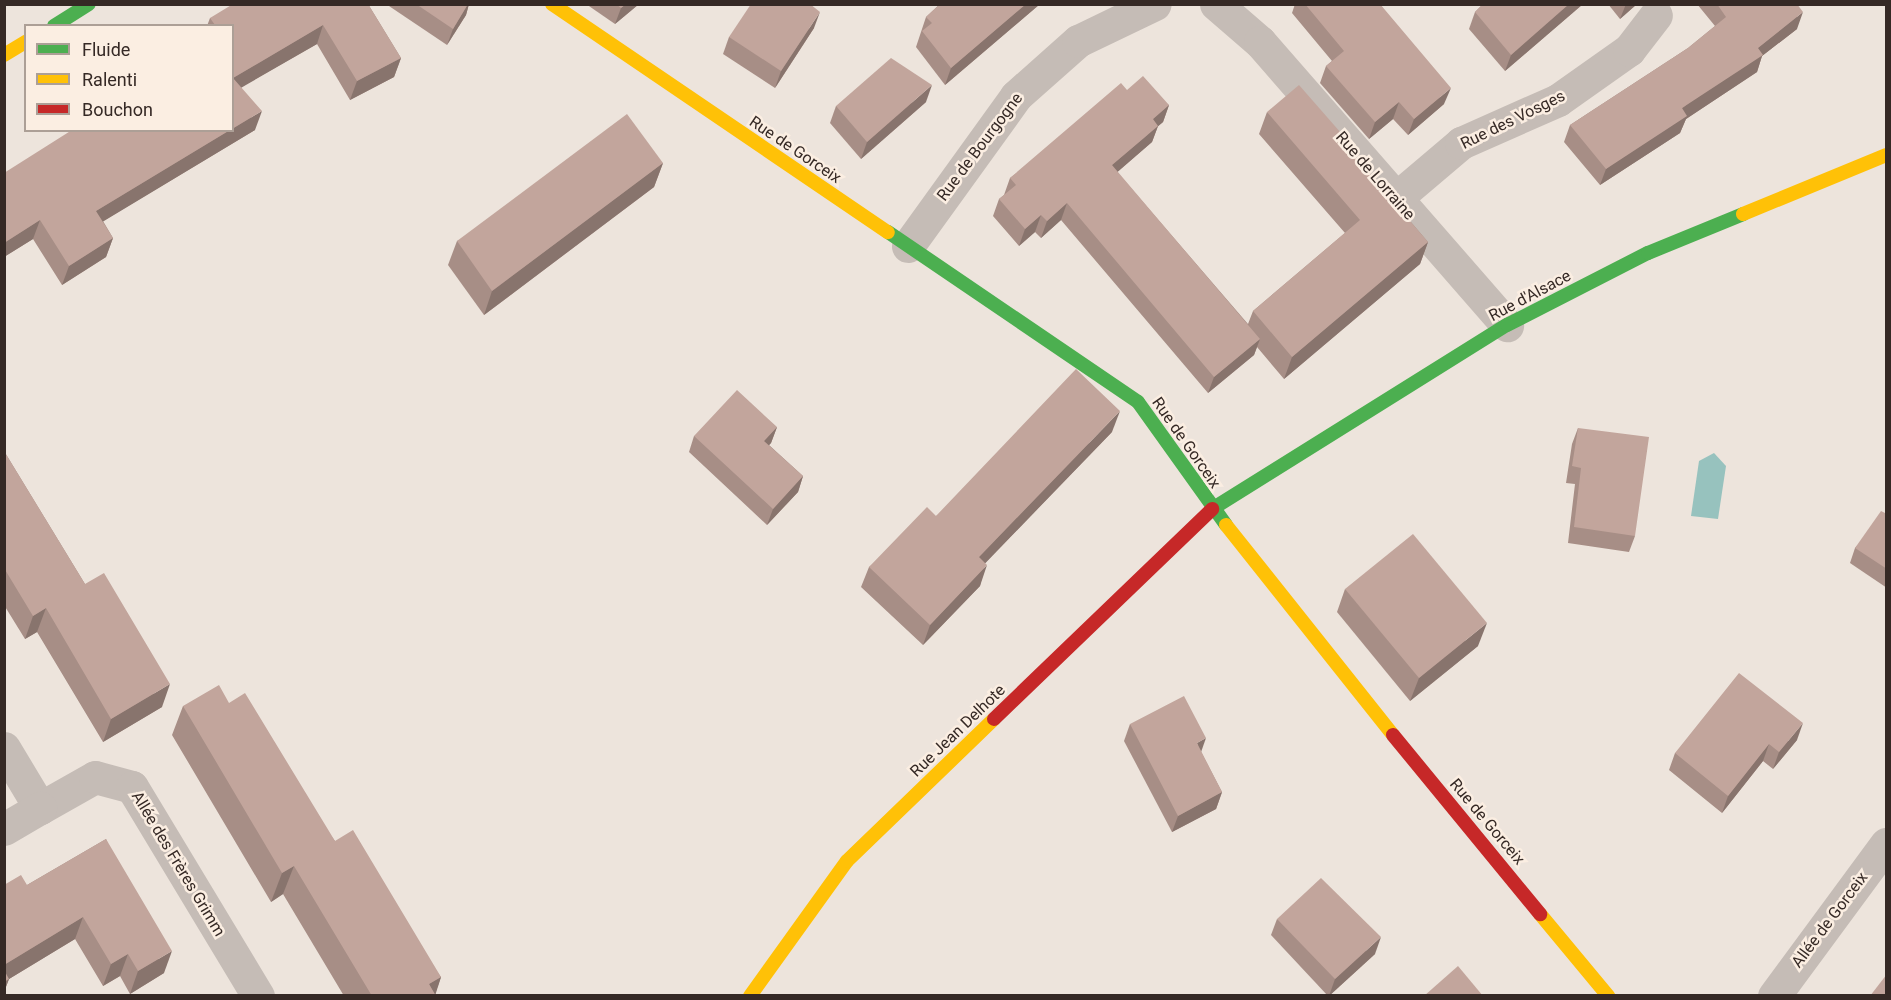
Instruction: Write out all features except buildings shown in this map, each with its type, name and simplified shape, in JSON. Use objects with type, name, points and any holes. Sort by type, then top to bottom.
[{"type":"street","points":[[57,24],[89,4]]},
{"type":"street","name":"Rue de Gorceix","points":[[552,4],[1138,402],[1212,509],[1255,558],[1382,722],[1608,996]]},
{"type":"street","name":"Rue de Bourgogne","points":[[908,246],[1016,96],[1078,41],[1155,4]]},
{"type":"street","name":"Rue de Lorraine","points":[[1216,4],[1260,42],[1507,325]]},
{"type":"street","name":"Rue des Vosges","points":[[1395,199],[1461,143],[1558,100],[1629,50],[1656,15]]},
{"type":"street","points":[[4,55],[24,43]]},
{"type":"street","name":"Rue d'Alsace","points":[[1212,509],[1507,325],[1648,253],[1887,155]]},
{"type":"street","name":"Rue Jean Delhote","points":[[750,996],[847,861],[1212,509]]},
{"type":"street","points":[[4,748],[40,808]]},
{"type":"street","name":"Allée des Frères Grimm","points":[[4,829],[95,777],[132,787],[258,996]]},
{"type":"street","name":"Allée de Gorceix","points":[[1773,996],[1887,844]]},
{"type":"water","points":[[1714,453],[1726,466],[1718,519],[1691,516],[1699,461]]},
{"type":"traffic: fast","points":[[57,24],[89,4]]},
{"type":"traffic: fast","points":[[1212,509],[1507,325],[1648,253],[1743,214]]},
{"type":"traffic: fast","points":[[888,232],[1138,402],[1226,525]]},
{"type":"traffic: slow","points":[[552,4],[888,232]]},
{"type":"traffic: slow","points":[[4,55],[24,43]]},
{"type":"traffic: slow","points":[[1743,214],[1886,155]]},
{"type":"traffic: slow","points":[[1226,525],[1393,735]]},
{"type":"traffic: slow","points":[[750,996],[847,861],[994,719]]},
{"type":"traffic: slow","points":[[1540,914],[1608,996]]},
{"type":"traffic: jam","points":[[994,719],[1212,509]]},
{"type":"traffic: jam","points":[[1393,735],[1540,914]]}]
